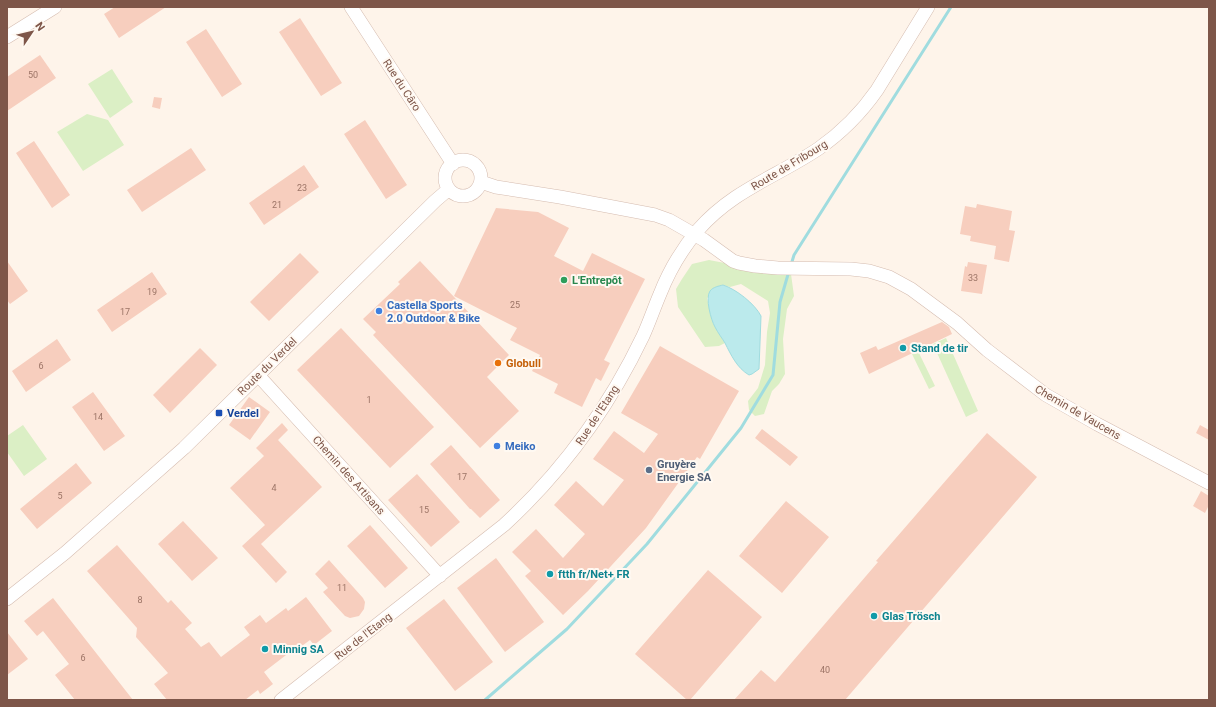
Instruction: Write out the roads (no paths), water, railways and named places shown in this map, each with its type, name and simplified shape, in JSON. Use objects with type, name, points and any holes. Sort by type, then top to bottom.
[{"type":"street","points":[[7,37],[55,7]]},
{"type":"street","name":"Rue du Câro","points":[[351,7],[453,164]]},
{"type":"street","name":"Route de Fribourg","points":[[694,235],[724,204],[816,150],[850,123],[877,90],[928,7]]},
{"type":"street","points":[[468,161],[480,172],[481,182],[479,188],[475,192],[470,195],[458,196],[449,189],[446,184],[446,173],[453,164],[468,161]]},
{"type":"street","points":[[481,182],[496,187],[560,197],[655,215],[669,220],[694,235]]},
{"type":"street","name":"Route du Verdel","points":[[7,599],[65,553],[184,448],[435,201],[449,189]]},
{"type":"street","name":"Chemin de Vaucens","points":[[694,235],[733,261],[755,266],[851,269],[869,271],[889,278],[911,289],[957,323],[987,350],[1046,395],[1097,424],[1209,483]]},
{"type":"street","name":"Rue de l'Etang","points":[[281,700],[440,576],[504,525],[527,504],[583,438],[612,393],[643,335],[660,293],[675,264],[684,248],[694,235]]},
{"type":"street","name":"Chemin des Artisans","points":[[258,375],[440,576]]},
{"type":"water","points":[[723,285],[734,290],[745,298],[761,316],[759,369],[749,375],[741,369],[735,361],[715,327],[710,314],[708,299],[710,291]]},
{"type":"waterway","points":[[791,265],[794,255],[951,7]]},
{"type":"waterway","points":[[485,700],[567,629],[647,544],[741,428],[773,375],[780,302],[789,271]]},
{"type":"place","name":"L'Entrepôt","points":[[564,280]]},
{"type":"place","name":"Castella Sports 2.0 Outdoor & Bike","points":[[379,311]]},
{"type":"place","name":"Stand de tir","points":[[903,348]]},
{"type":"place","name":"Globull","points":[[498,363]]},
{"type":"place","name":"Verdel","points":[[219,413]]},
{"type":"place","name":"Meiko","points":[[497,446]]},
{"type":"place","name":"Gruyère Energie SA","points":[[649,470]]},
{"type":"place","name":"ftth fr/Net+ FR","points":[[550,574]]},
{"type":"place","name":"Glas Trösch","points":[[874,616]]},
{"type":"place","name":"Minnig SA","points":[[265,649]]}]
